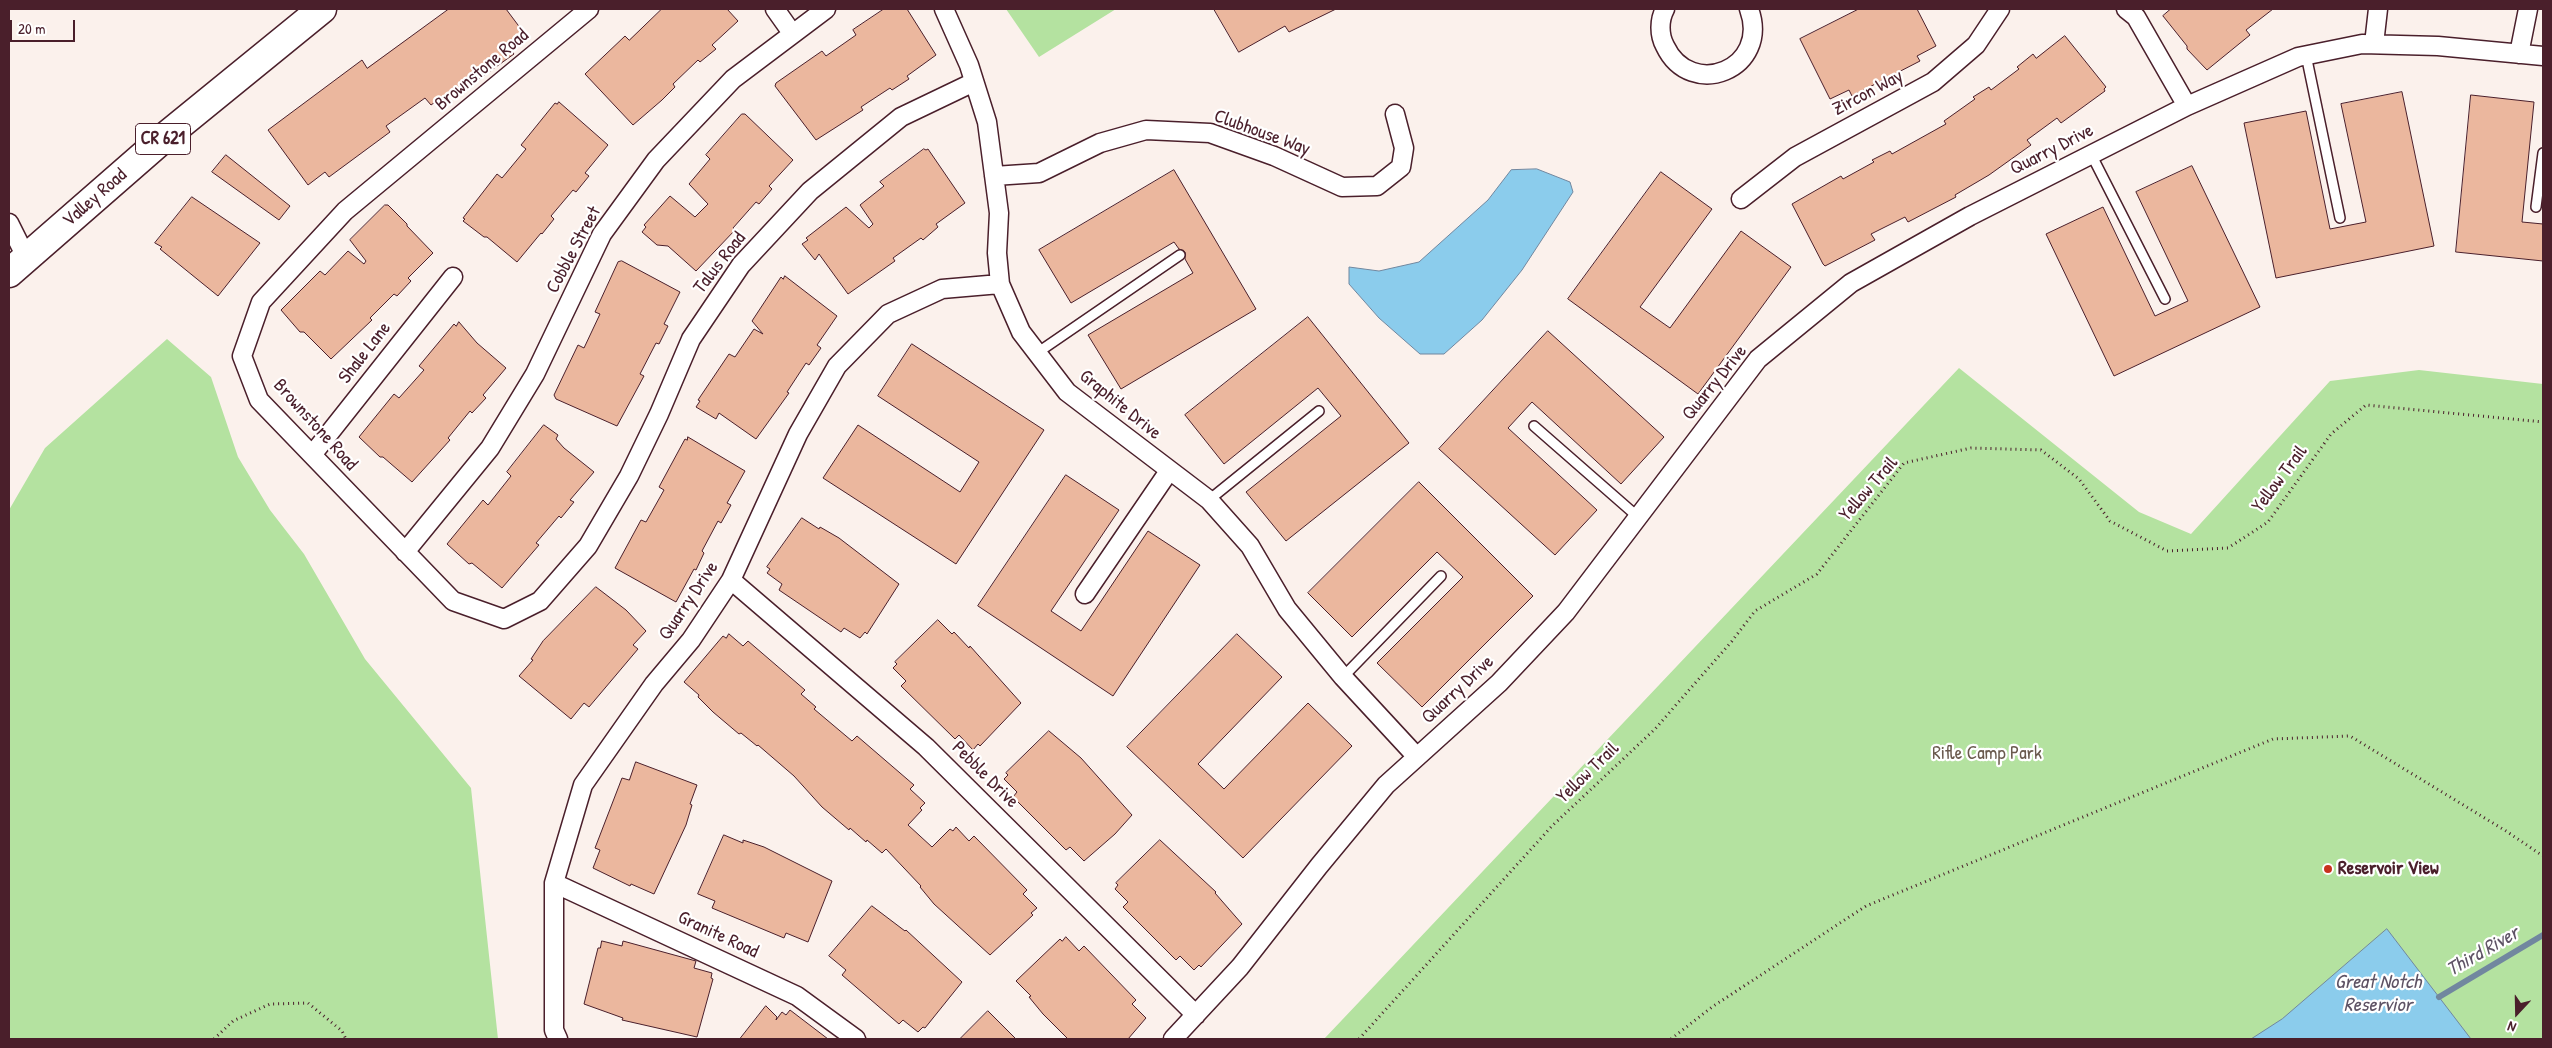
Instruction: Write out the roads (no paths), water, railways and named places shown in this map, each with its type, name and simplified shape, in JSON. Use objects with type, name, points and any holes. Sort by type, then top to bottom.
[{"type":"main road","name":"Valley Road","points":[[17,265],[166,136],[322,9]]},
{"type":"street","name":"Brownstone Road","points":[[588,546],[540,601],[504,619],[453,601],[259,400],[242,356],[261,302],[345,210],[589,9]]},
{"type":"street","points":[[774,9],[792,33]]},
{"type":"street","name":"Cobble Street","points":[[405,552],[490,448],[535,374],[602,234],[656,160],[733,79],[826,9]]},
{"type":"street","name":"Graphite Drive","points":[[944,9],[974,82],[987,122],[999,213],[997,253],[1000,284],[1021,332],[1067,392],[1209,500],[1250,546],[1287,609],[1343,677],[1417,757]]},
{"type":"street","points":[[1665,9],[1660,26],[1662,41],[1669,55],[1680,66],[1694,73],[1710,75],[1726,71],[1739,63],[1749,50],[1754,35],[1751,9]]},
{"type":"street","name":"Zircon Way","points":[[1740,199],[1795,157],[1933,82],[1976,45],[2000,9]]},
{"type":"street","points":[[2126,9],[2136,17],[2187,106]]},
{"type":"street","points":[[2374,44],[2378,9]]},
{"type":"street","points":[[2520,54],[2528,9]]},
{"type":"street","name":"Quarry Drive","points":[[1173,1039],[1240,967],[1319,866],[1386,785],[1500,683],[1566,612],[1758,359],[1851,283],[1970,216],[2091,154],[2187,106],[2306,55],[2362,44],[2374,44],[2438,46],[2543,56]]},
{"type":"street","name":"Talus Road","points":[[588,546],[629,476],[659,414],[691,339],[741,265],[810,191],[901,118],[974,82]]},
{"type":"street","name":"Clubhouse Way","points":[[994,176],[1039,173],[1100,143],[1146,130],[1210,133],[1274,156],[1342,187],[1377,186],[1401,167],[1404,148],[1396,114]]},
{"type":"street","points":[[9,223],[17,265]]},
{"type":"street","name":"Shale Lane","points":[[312,455],[453,277]]},
{"type":"street","name":"Quarry Drive","points":[[558,1039],[554,1030],[554,882],[583,785],[654,684],[691,640],[731,580],[798,434],[837,366],[888,314],[942,289],[1000,284]]},
{"type":"street","points":[[1085,594],[1169,471]]},
{"type":"street","name":"Pebble Drive","points":[[731,580],[926,747],[1196,1015]]},
{"type":"street","name":"Granite Road","points":[[554,882],[797,996],[856,1039]]},
{"type":"lane","points":[[2306,55],[2340,218]]},
{"type":"lane","points":[[2536,207],[2543,153]]},
{"type":"lane","points":[[2091,154],[2165,299]]},
{"type":"lane","points":[[1037,353],[1180,255]]},
{"type":"lane","points":[[1209,500],[1319,411]]},
{"type":"lane","points":[[1534,426],[1638,517]]},
{"type":"lane","points":[[1343,677],[1441,576]]},
{"type":"water","points":[[1537,169],[1570,182],[1573,192],[1522,270],[1482,320],[1444,354],[1420,354],[1379,318],[1349,284],[1349,267],[1379,271],[1419,262],[1488,200],[1511,170]]},
{"type":"water","name":"Great Notch Reservior","points":[[2387,929],[2471,1039],[2251,1039],[2282,1019]]},
{"type":"waterway","name":"Third River","points":[[2439,997],[2543,935]]},
{"type":"place","name":"Reservoir View","points":[[2328,869]]},
{"type":"park label","name":"Rifle Camp Park","points":[[1987,754]]}]
